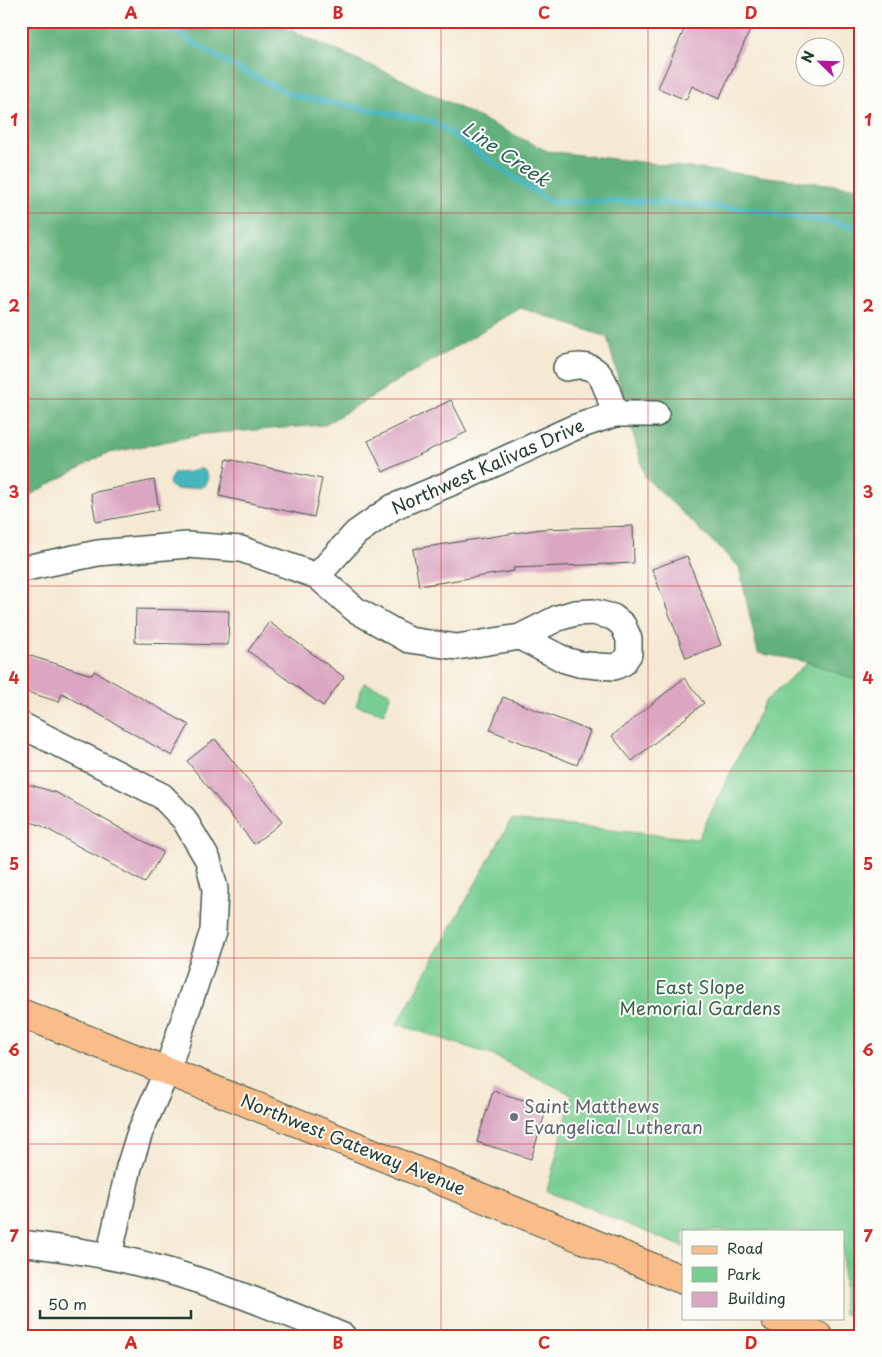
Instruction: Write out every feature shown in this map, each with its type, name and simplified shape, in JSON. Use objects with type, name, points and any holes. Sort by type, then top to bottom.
[{"type":"main road","name":"Northwest Gateway Avenue","points":[[21,1013],[361,1148],[682,1280]]},
{"type":"main road","points":[[780,1320],[818,1336]]},
{"type":"street","points":[[566,368],[587,365],[596,370],[603,381],[615,414]]},
{"type":"street","name":"Northwest Kalivas Drive","points":[[317,576],[356,533],[393,507],[470,475],[573,428],[615,414],[656,414]]},
{"type":"street","points":[[21,568],[98,553],[187,545],[241,548],[317,576],[356,610],[410,640],[456,647],[520,638]]},
{"type":"street","points":[[21,725],[162,796],[184,819],[208,860],[215,889],[213,931],[167,1070],[140,1132],[110,1256]]},
{"type":"street","points":[[21,1242],[110,1256],[157,1268],[232,1292],[343,1336]]},
{"type":"green space","points":[[21,21],[269,21],[391,74],[547,151],[861,188],[861,682],[808,662],[758,653],[739,567],[645,477],[607,337],[521,308],[324,425],[203,434],[105,454],[21,500]]},
{"type":"green space","name":"East Slope Memorial Gardens","points":[[808,662],[861,682],[861,1321],[844,1313],[844,1230],[682,1230],[682,1247],[547,1191],[572,1095],[492,1055],[397,1024],[511,820],[698,839],[765,701]]},
{"type":"green space","points":[[364,683],[391,693],[384,714],[356,705]]},
{"type":"water","points":[[199,468],[205,471],[208,477],[206,485],[180,490],[170,486],[169,481],[174,473],[190,472]]},
{"type":"building","points":[[688,21],[754,21],[719,99],[692,86],[686,100],[658,88]]},
{"type":"building","points":[[451,400],[467,432],[383,472],[368,441]]},
{"type":"building","points":[[227,459],[322,479],[314,517],[219,496]]},
{"type":"building","points":[[154,480],[159,510],[96,522],[91,493]]},
{"type":"building","points":[[633,526],[634,563],[513,568],[514,571],[419,586],[413,549],[541,529]]},
{"type":"building","points":[[687,556],[721,645],[686,658],[652,569]]},
{"type":"building","points":[[136,609],[229,611],[228,645],[135,643]]},
{"type":"building","points":[[269,622],[344,677],[323,706],[248,651]]},
{"type":"building","points":[[21,653],[92,675],[94,671],[189,725],[172,756],[62,693],[59,702],[21,690]]},
{"type":"building","points":[[684,678],[704,703],[632,761],[612,736]]},
{"type":"building","points":[[503,697],[590,731],[577,765],[490,730]]},
{"type":"building","points":[[215,739],[282,822],[254,844],[187,761]]},
{"type":"building","points":[[21,782],[57,793],[163,852],[145,883],[40,825],[21,819]]},
{"type":"building","name":"Saint Matthews Evangelical Lutheran","points":[[493,1091],[547,1107],[531,1159],[477,1142]]},
{"type":"waterway","name":"Line Creek","points":[[157,21],[233,66],[294,96],[432,121],[550,202],[647,201],[744,209],[838,223],[861,229]]},
{"type":"place","name":"Saint Matthews Evangelical Lutheran","points":[[514,1117]]}]
